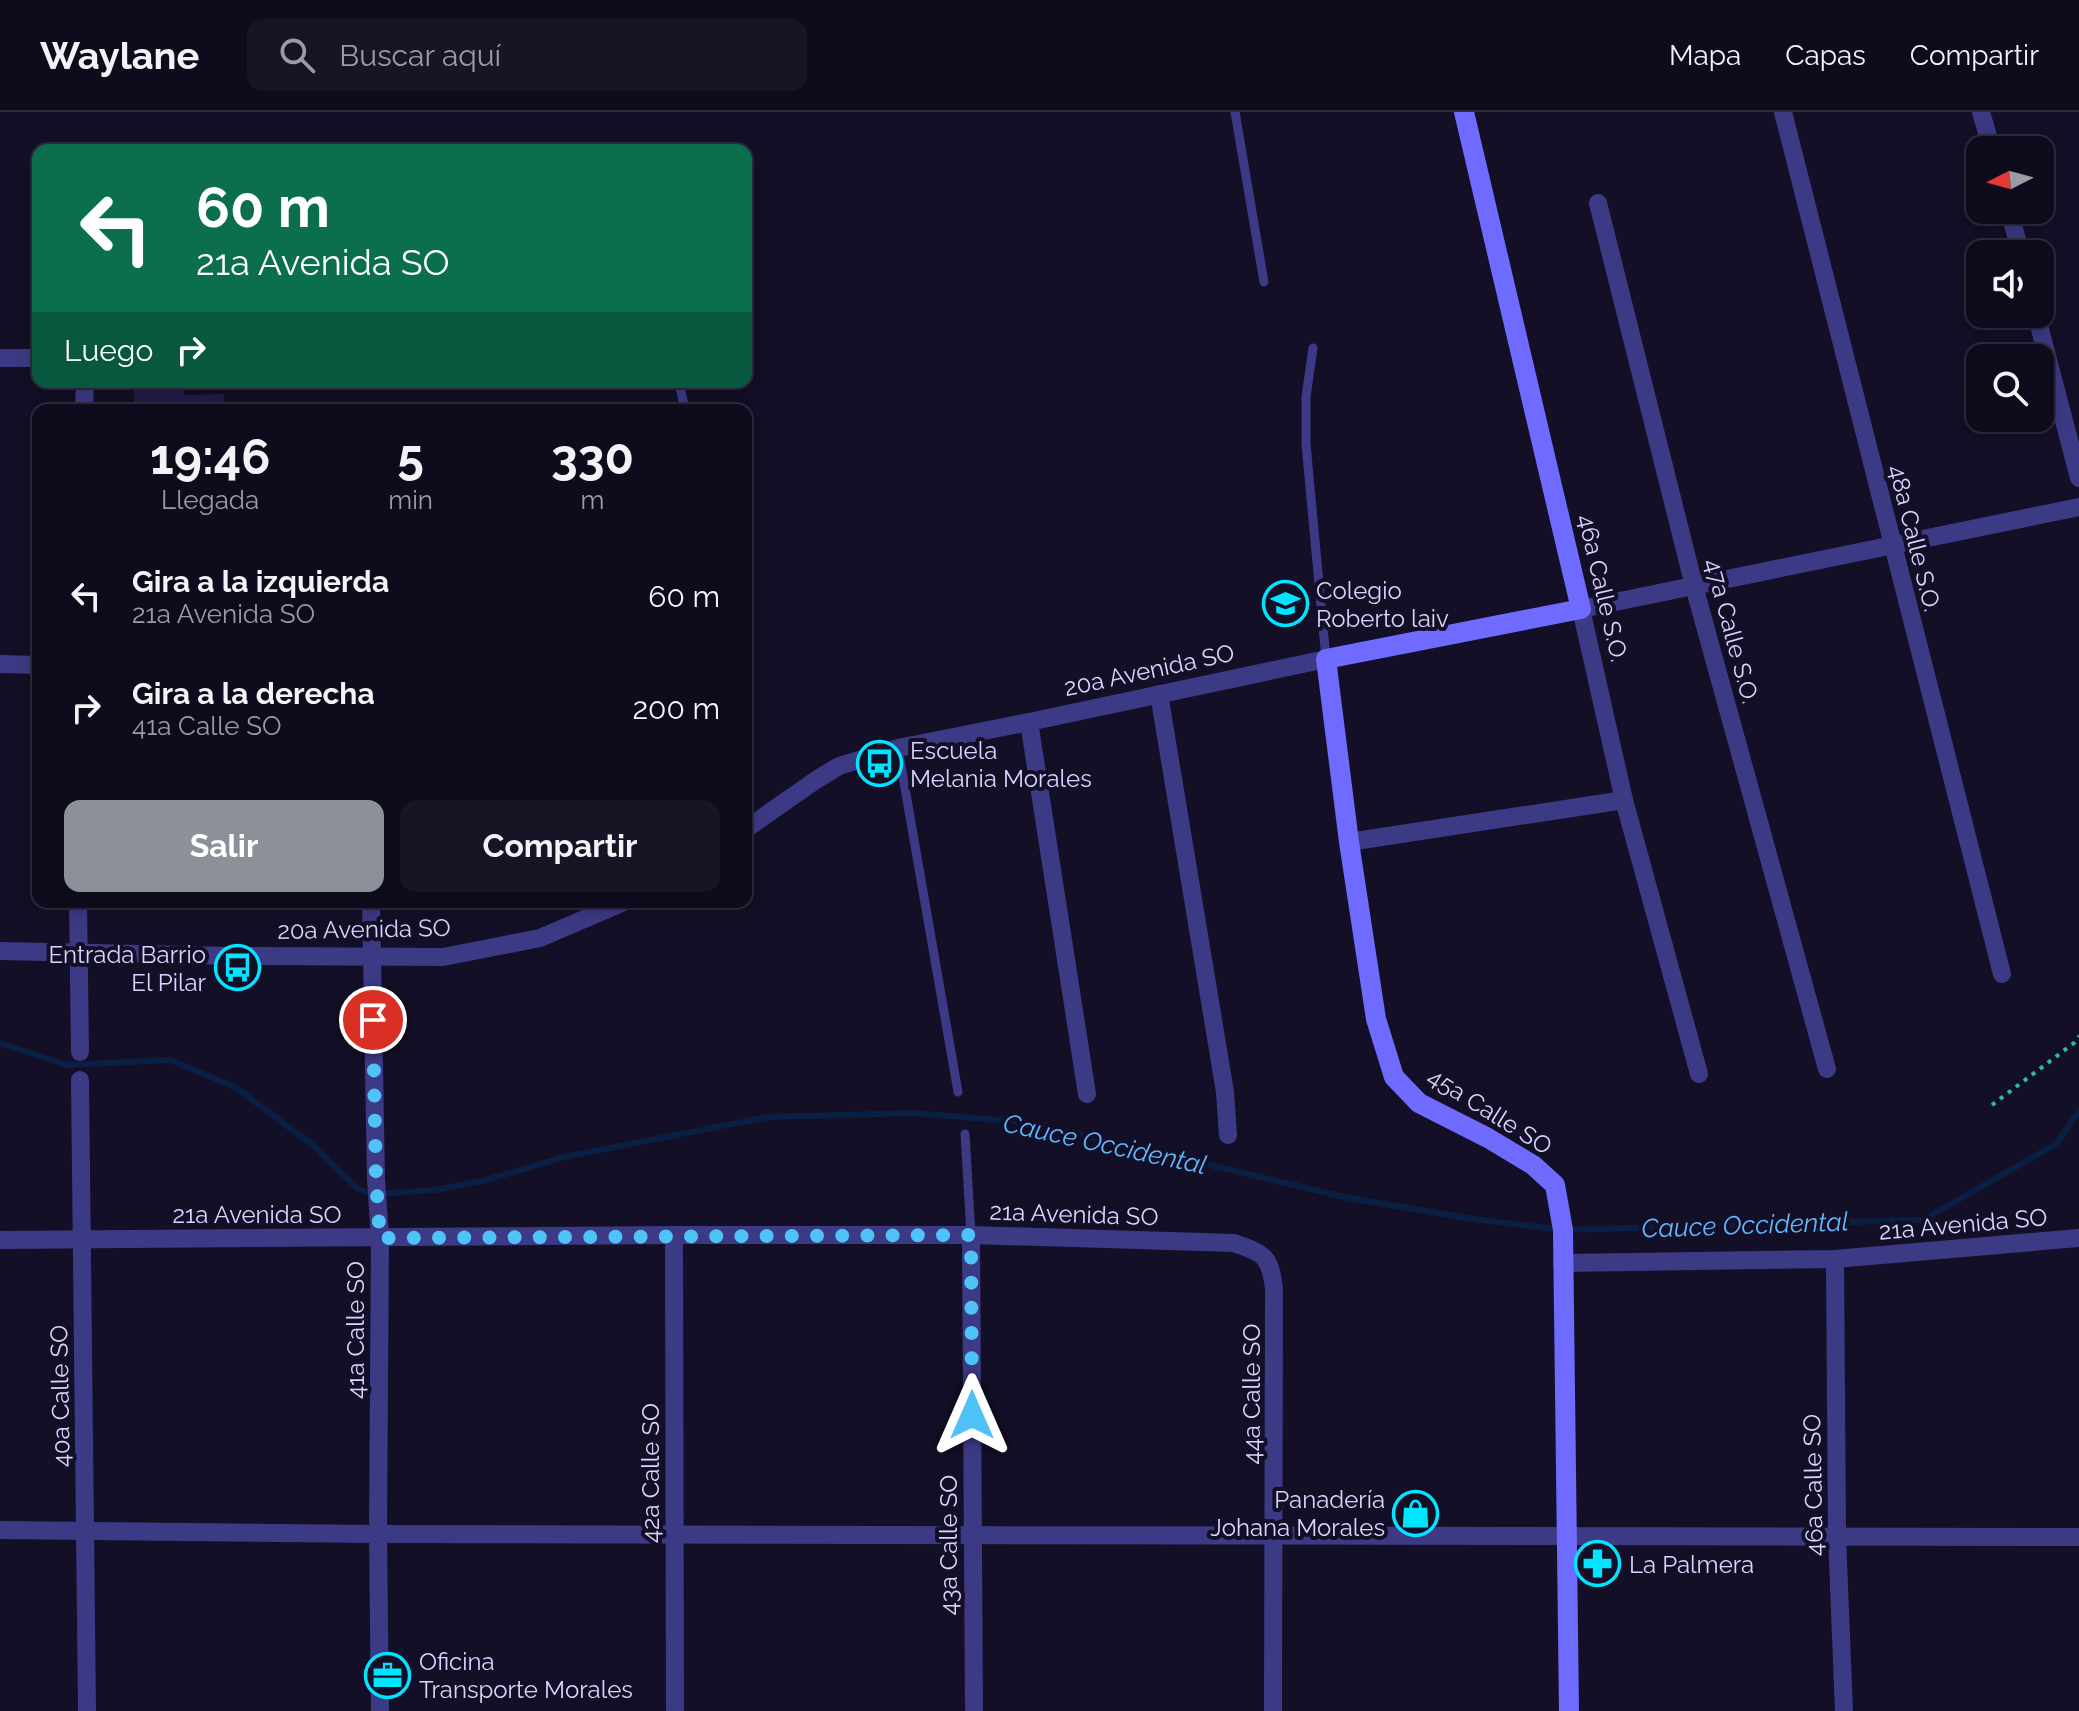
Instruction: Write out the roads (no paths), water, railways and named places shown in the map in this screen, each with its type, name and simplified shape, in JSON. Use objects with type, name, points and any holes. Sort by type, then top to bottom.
[{"type":"street","name":"46a Calle S.O.","points":[[1464,112],[1624,800],[1699,1074]]},
{"type":"street","name":"48a Calle S.O.","points":[[1783,112],[2002,974]]},
{"type":"street","points":[[1981,112],[1988,136]]},
{"type":"street","name":"47a Calle S.O.","points":[[1598,203],[1694,586],[1827,1069]]},
{"type":"street","points":[[2040,328],[2079,478]]},
{"type":"street","points":[[0,358],[32,358]]},
{"type":"street","points":[[1581,609],[2079,507]]},
{"type":"street","name":"20a Avenida SO","points":[[752,825],[839,766],[898,748],[1581,609]]},
{"type":"street","name":"45a Calle SO","points":[[1326,659],[1376,1019],[1394,1077],[1419,1103],[1533,1165],[1555,1185],[1563,1230],[1569,1711]]},
{"type":"street","points":[[0,664],[32,665]]},
{"type":"street","points":[[1159,694],[1225,1092],[1228,1135]]},
{"type":"street","points":[[1029,722],[1087,1094]]},
{"type":"street","points":[[1349,842],[1624,800]]},
{"type":"street","points":[[78,908],[80,1052]]},
{"type":"street","name":"41a Calle SO","points":[[371,908],[376,1179],[380,1238],[380,1711]]},
{"type":"street","name":"20a Avenida SO","points":[[0,951],[443,957],[540,938],[610,908]]},
{"type":"street","name":"40a Calle SO","points":[[80,1080],[87,1711]]},
{"type":"street","name":"42a Calle SO","points":[[674,1235],[675,1711]]},
{"type":"street","name":"21a Avenida SO","points":[[0,1240],[971,1235],[1234,1243]]},
{"type":"street","name":"43a Calle SO","points":[[971,1235],[974,1711]]},
{"type":"street","name":"21a Avenida SO","points":[[1562,1263],[1835,1259],[2079,1238]]},
{"type":"street","name":"44a Calle SO","points":[[1234,1243],[1257,1251],[1272,1266],[1274,1289],[1273,1711]]},
{"type":"street","name":"46a Calle SO","points":[[1835,1259],[1837,1536],[1844,1711]]},
{"type":"street","points":[[0,1530],[674,1535],[2079,1537]]},
{"type":"lane","points":[[1235,112],[1264,282]]},
{"type":"lane","points":[[1313,348],[1306,397],[1306,444],[1326,659]]},
{"type":"lane","points":[[898,748],[958,1092]]},
{"type":"lane","points":[[965,1134],[971,1235]]},
{"type":"waterway","name":"Cauce Occidental","points":[[0,1043],[67,1065],[170,1060],[235,1087],[315,1147],[358,1189],[374,1194],[436,1190],[486,1180],[564,1157],[768,1117],[915,1113],[1032,1123],[1349,1198],[1473,1219],[1563,1230],[1923,1220],[2056,1144],[2079,1111]]},
{"type":"place","name":"Colegio Roberto laiv","points":[[1285,604]]},
{"type":"place","name":"Escuela Melania Morales","points":[[879,764]]},
{"type":"place","name":"Entrada Barrio El Pilar","points":[[237,968]]},
{"type":"place","name":"Panadería Johana Morales","points":[[1416,1513]]},
{"type":"place","name":"La Palmera","points":[[1598,1564]]},
{"type":"place","name":"Oficina Transporte Morales","points":[[388,1675]]}]
